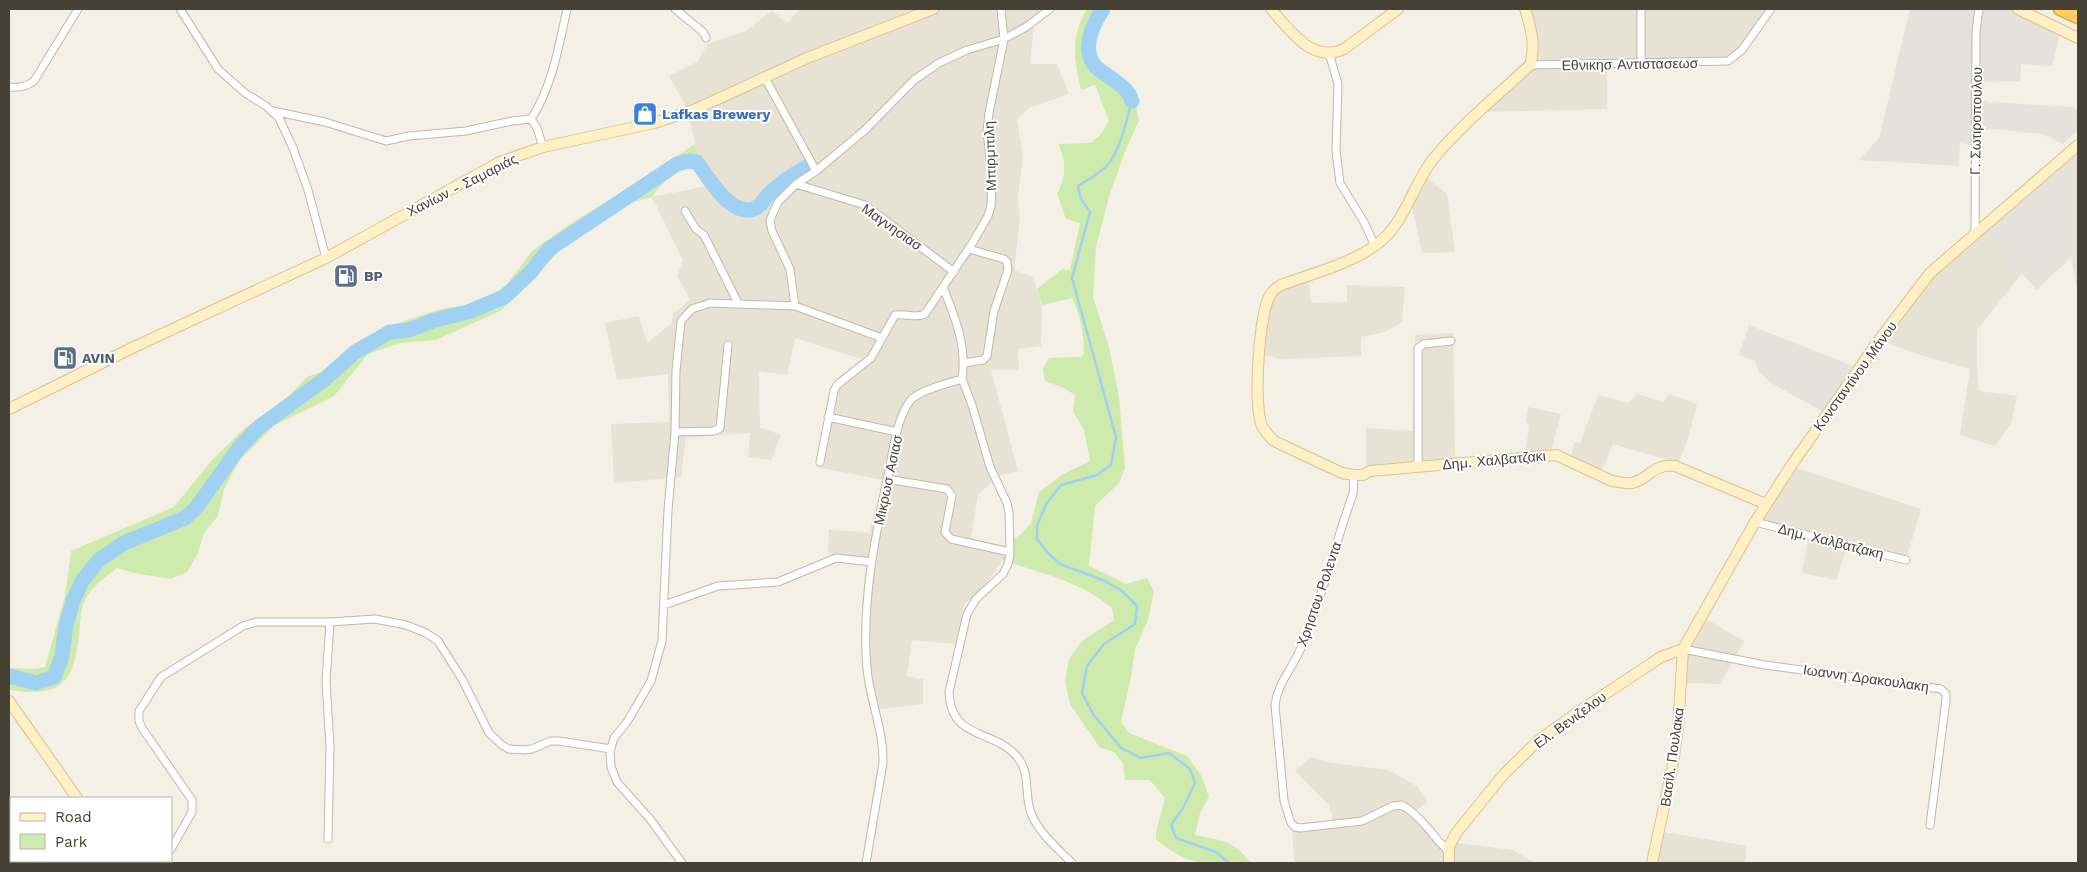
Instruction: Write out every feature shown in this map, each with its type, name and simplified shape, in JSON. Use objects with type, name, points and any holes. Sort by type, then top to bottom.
[{"type":"highway","points":[[2060,9],[2078,17]]},
{"type":"main road","name":"Χανίων - Σαμαριάς","points":[[9,408],[134,347],[326,258],[500,162],[543,147],[585,140],[662,121],[694,110],[807,58],[933,9]]},
{"type":"main road","points":[[1271,9],[1300,40],[1323,54],[1344,49],[1398,9]]},
{"type":"main road","points":[[1354,475],[1342,473],[1268,436],[1260,416],[1259,353],[1266,304],[1273,290],[1281,285],[1350,260],[1375,246],[1392,232],[1433,159],[1456,134],[1530,65],[1534,53],[1531,29],[1525,9]]},
{"type":"main road","points":[[2018,9],[2078,38]]},
{"type":"main road","name":"Κονσταντίνου Μάνου","points":[[1683,649],[1766,504],[1879,340],[1930,273],[2078,145]]},
{"type":"main road","name":"Δημ. Χαλβατζακι","points":[[1354,475],[1363,475],[1370,471],[1418,466],[1556,455],[1612,481],[1630,483],[1638,480],[1660,465],[1674,466],[1766,504]]},
{"type":"main road","name":"Ελ. Βενιζελου","points":[[1449,863],[1450,846],[1457,832],[1504,774],[1539,740],[1661,657],[1683,649]]},
{"type":"main road","name":"Βασίλ. Πουλακα","points":[[1652,863],[1672,770],[1678,728],[1683,649]]},
{"type":"main road","points":[[9,701],[76,797]]},
{"type":"street","points":[[9,87],[22,87],[34,81],[78,9]]},
{"type":"street","points":[[180,9],[218,69],[245,93],[273,111],[279,118],[293,148],[308,190],[326,258]]},
{"type":"street","points":[[531,119],[539,107],[548,85],[568,9]]},
{"type":"street","points":[[675,9],[703,32],[706,38]]},
{"type":"street","name":"Μπιρμπιλη","points":[[882,338],[895,315],[920,317],[925,314],[969,249],[988,216],[991,206],[992,177],[987,132],[1004,39],[1002,9]]},
{"type":"street","points":[[795,306],[790,269],[772,230],[770,220],[778,202],[796,184],[816,171],[865,130],[914,80],[939,63],[967,50],[1004,39],[1026,27],[1050,9]]},
{"type":"street","points":[[1641,9],[1641,64]]},
{"type":"street","name":"Εθνικησ Αντιστασεωσ","points":[[1530,65],[1720,63],[1729,61],[1742,50],[1771,9]]},
{"type":"street","name":"Γ. Σωτιροπουλου","points":[[1975,234],[1976,31],[1979,9]]},
{"type":"street","points":[[1329,53],[1338,84],[1336,151],[1340,183],[1364,222],[1375,246]]},
{"type":"street","points":[[765,78],[816,171]]},
{"type":"street","points":[[273,111],[325,122],[386,141],[409,136],[466,132],[512,121],[531,119]]},
{"type":"street","points":[[531,119],[537,128],[543,147]]},
{"type":"street","name":"Μαγνησιασ","points":[[796,184],[865,205],[954,272]]},
{"type":"street","points":[[686,211],[696,229],[704,235],[738,303]]},
{"type":"street","points":[[964,363],[983,360],[987,356],[994,311],[1008,270],[1007,262],[1004,259],[969,249]]},
{"type":"street","points":[[944,287],[958,327],[964,363],[962,379],[972,405],[990,467],[1007,503],[1010,552],[1008,564],[1003,574],[976,599],[967,614],[949,692],[950,704],[956,720],[978,734],[1010,749],[1019,759],[1025,770],[1030,813],[1036,823],[1072,863]]},
{"type":"street","points":[[682,863],[650,819],[617,782],[611,767],[611,748],[614,738],[627,722],[651,681],[662,641],[668,510],[675,432],[676,371],[681,321],[686,314],[699,306],[710,303],[795,306],[882,338],[871,358],[835,388],[820,462]]},
{"type":"street","points":[[1418,466],[1418,348],[1424,344],[1450,341]]},
{"type":"street","points":[[675,432],[714,431],[720,428],[728,345]]},
{"type":"street","name":"Μικρωσ Ασιασ","points":[[866,863],[884,753],[867,668],[866,632],[872,562],[887,478],[897,432],[910,400],[921,393],[962,379]]},
{"type":"street","points":[[828,417],[897,432]]},
{"type":"street","name":"Χρηστου Ρολεντα","points":[[1354,475],[1352,494],[1300,652],[1276,693],[1275,705],[1284,800],[1291,823],[1295,827],[1300,828],[1362,821],[1393,806],[1401,805],[1419,819],[1438,843],[1449,852]]},
{"type":"street","points":[[887,478],[947,489],[952,496],[945,532],[947,537],[951,540],[1010,552]]},
{"type":"street","name":"Δημ. Χαλβατζακη","points":[[1755,522],[1906,560]]},
{"type":"street","points":[[664,604],[718,586],[778,582],[836,558],[872,562]]},
{"type":"street","points":[[172,847],[190,816],[193,806],[190,795],[139,722],[139,710],[158,680],[238,629],[249,624],[265,621],[330,622],[375,619],[398,623],[432,636],[444,650],[462,680],[489,733],[495,740],[509,749],[532,749],[554,740],[611,748]]},
{"type":"street","points":[[328,839],[330,747],[326,681],[330,622]]},
{"type":"street","name":"Ιωαννη Δρακουλακη","points":[[1683,649],[1765,665],[1941,689],[1946,694],[1946,700],[1930,825]]},
{"type":"shaded area","points":[[800,9],[1056,9],[1034,24],[1030,64],[1057,64],[1069,94],[1029,108],[1017,119],[1023,158],[1018,198],[1020,218],[1014,270],[1033,277],[1042,307],[1041,346],[1018,349],[1019,370],[991,370],[1018,471],[1001,475],[978,494],[971,538],[1004,546],[1003,560],[984,586],[964,605],[957,644],[912,640],[907,676],[923,679],[923,704],[872,710],[863,629],[869,557],[828,553],[829,529],[869,533],[883,480],[816,467],[830,393],[835,381],[861,359],[795,338],[787,375],[759,371],[760,427],[781,435],[771,460],[748,457],[750,433],[686,438],[681,477],[614,483],[611,424],[669,422],[668,374],[617,380],[605,323],[639,316],[647,343],[672,323],[673,314],[690,299],[677,276],[683,260],[652,197],[717,184],[698,155],[686,106],[669,76],[697,62],[708,44],[745,31],[772,11],[787,23]]},
{"type":"shaded area","points":[[1525,9],[1771,9],[1735,57],[1607,65],[1607,109],[1486,112],[1530,65]]},
{"type":"shaded area","points":[[1910,9],[2018,9],[2061,30],[2052,66],[2021,64],[2020,81],[1979,82],[1978,99],[1989,102],[2074,107],[2078,111],[2078,130],[2063,144],[2042,134],[1995,129],[1976,132],[1976,146],[1960,143],[1959,166],[1859,160],[1879,138]]},
{"type":"shaded area","points":[[2078,145],[2078,295],[2071,257],[2037,290],[1985,233],[1992,220]]},
{"type":"shaded area","points":[[1423,175],[1447,194],[1455,252],[1422,253],[1411,200]]},
{"type":"shaded area","points":[[1992,220],[1985,233],[2022,273],[1977,330],[1979,391],[2017,396],[2011,424],[1995,446],[1960,435],[1970,369],[1923,356],[1879,340],[1930,273]]},
{"type":"shaded area","points":[[1308,275],[1311,303],[1347,302],[1347,285],[1405,287],[1402,322],[1385,332],[1361,337],[1361,356],[1280,359],[1259,353],[1266,304],[1281,285]]},
{"type":"shaded area","points":[[1749,325],[1853,366],[1822,411],[1773,384],[1759,372],[1755,361],[1739,355]]},
{"type":"shaded area","points":[[1453,333],[1455,463],[1370,471],[1366,462],[1366,428],[1413,431],[1415,335]]},
{"type":"shaded area","points":[[1637,394],[1663,402],[1669,394],[1697,404],[1687,442],[1678,463],[1613,444],[1600,475],[1570,461],[1574,442],[1580,443],[1598,395],[1629,403]]},
{"type":"shaded area","points":[[1528,407],[1561,414],[1550,455],[1525,457],[1529,426],[1526,421]]},
{"type":"shaded area","points":[[1791,466],[1921,509],[1906,560],[1847,546],[1836,580],[1802,573],[1809,536],[1755,522]]},
{"type":"shaded area","points":[[1701,616],[1744,641],[1720,684],[1681,683],[1683,649]]},
{"type":"shaded area","points":[[1311,757],[1327,762],[1388,770],[1417,786],[1427,802],[1416,811],[1442,841],[1513,850],[1535,863],[1294,863],[1292,827],[1333,821],[1329,805],[1295,771]]},
{"type":"shaded area","points":[[1659,831],[1747,846],[1745,863],[1652,863]]},
{"type":"green space","points":[[1087,9],[1110,9],[1100,23],[1093,46],[1098,58],[1105,66],[1133,89],[1139,120],[1124,154],[1109,197],[1096,247],[1093,297],[1109,347],[1119,397],[1125,468],[1119,483],[1095,506],[1089,566],[1126,584],[1147,578],[1154,591],[1148,620],[1135,649],[1121,722],[1129,733],[1187,756],[1201,775],[1209,797],[1200,813],[1195,835],[1220,840],[1232,845],[1251,863],[1211,863],[1190,860],[1168,849],[1156,839],[1156,832],[1165,798],[1150,780],[1125,780],[1123,763],[1114,752],[1100,748],[1070,704],[1065,681],[1069,659],[1082,641],[1114,620],[1112,608],[1088,591],[1046,574],[1003,560],[1004,546],[1021,534],[1031,523],[1039,492],[1063,474],[1090,461],[1084,430],[1073,411],[1075,395],[1064,388],[1045,381],[1043,369],[1049,358],[1081,357],[1084,354],[1080,318],[1072,298],[1042,305],[1037,289],[1062,269],[1070,270],[1080,223],[1066,219],[1057,194],[1064,175],[1063,157],[1058,144],[1091,143],[1101,134],[1109,121],[1095,85],[1081,90],[1075,48],[1078,29]]},
{"type":"green space","points":[[695,144],[698,155],[717,184],[710,186],[698,171],[685,168],[666,181],[652,197],[630,203],[563,247],[517,296],[500,311],[436,340],[400,343],[368,354],[334,396],[275,425],[239,461],[224,489],[218,516],[204,533],[197,555],[187,572],[171,579],[134,573],[117,568],[96,585],[84,602],[76,652],[68,677],[52,689],[41,692],[9,690],[9,668],[33,669],[45,667],[65,596],[71,551],[174,507],[212,460],[245,428],[281,404],[307,377],[331,368],[350,347],[382,329],[413,318],[441,309],[479,303],[506,286],[532,251],[567,226]]},
{"type":"waterway","points":[[1103,9],[1095,22],[1090,37],[1089,53],[1091,60],[1096,67],[1123,87],[1132,101]]},
{"type":"waterway","points":[[1132,101],[1121,140],[1110,162],[1100,172],[1078,186],[1081,199],[1090,212],[1072,278],[1116,437],[1111,465],[1097,475],[1061,485],[1046,504],[1037,526],[1037,539],[1060,564],[1105,581],[1122,591],[1137,606],[1135,624],[1104,644],[1087,666],[1082,693],[1093,714],[1121,748],[1141,758],[1169,753],[1190,769],[1195,783],[1183,808],[1171,825],[1176,838],[1216,852],[1229,863]]},
{"type":"waterway","points":[[9,676],[36,683],[54,677],[62,656],[66,625],[73,601],[82,581],[99,560],[124,543],[185,518],[196,508],[239,448],[259,427],[325,379],[355,352],[390,332],[409,330],[435,320],[468,312],[504,297],[530,273],[549,249],[677,164],[689,161],[697,162],[716,188],[732,205],[741,209],[751,210],[760,205],[783,182],[808,166]]},
{"type":"place","name":"Lafkas Brewery","points":[[645,114]]},
{"type":"place","name":"BP","points":[[346,276]]},
{"type":"place","name":"AVIN","points":[[65,358]]}]
